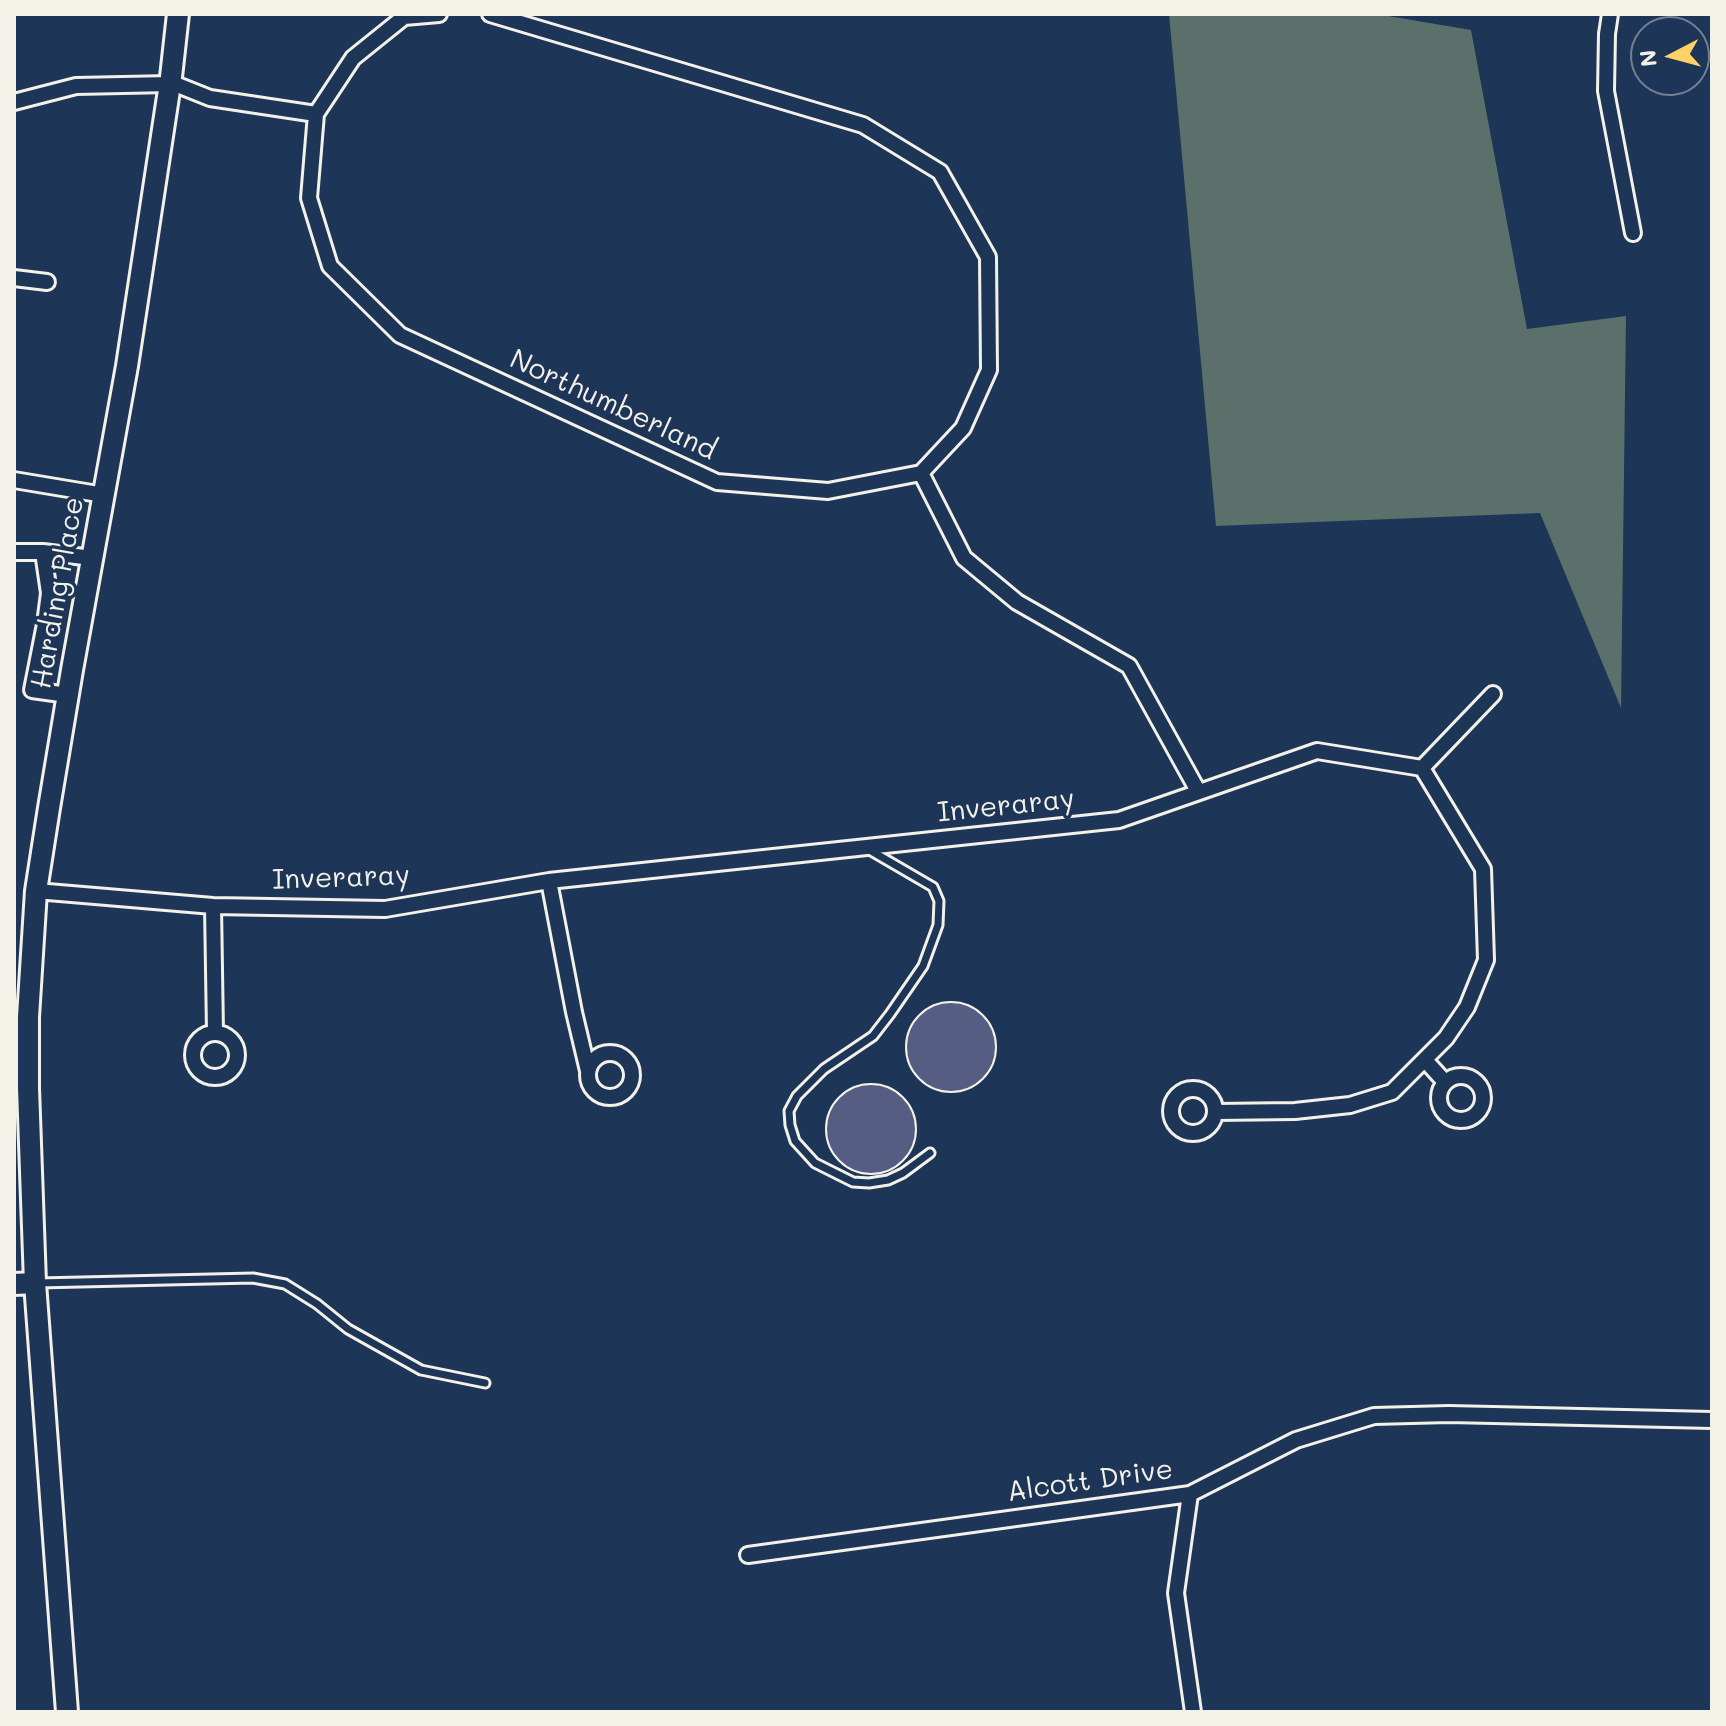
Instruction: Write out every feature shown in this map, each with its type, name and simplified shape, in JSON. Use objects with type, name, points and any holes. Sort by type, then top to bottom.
[{"type":"main road","name":"Harding Place","points":[[67,1712],[21,1048],[28,1017],[36,891],[127,366],[178,14]]},
{"type":"main road","points":[[14,1284],[35,1283]]},
{"type":"street","name":"Northumberland","points":[[439,14],[404,15],[353,58],[316,114],[309,198],[330,266],[400,335],[717,482],[828,491],[921,473]]},
{"type":"street","points":[[490,14],[863,125],[940,172],[988,257],[989,370],[963,428],[921,473],[964,558],[1017,602],[1129,666],[1198,791]]},
{"type":"street","points":[[1610,14],[1606,91],[1633,233]]},
{"type":"street","points":[[14,102],[76,86],[170,83],[210,98],[316,114]]},
{"type":"street","points":[[14,278],[47,282]]},
{"type":"street","points":[[15,480],[104,495]]},
{"type":"street","points":[[14,552],[92,558]]},
{"type":"street","points":[[43,552],[49,593],[32,690],[68,695]]},
{"type":"street","points":[[1216,1112],[1295,1111],[1350,1105],[1392,1092],[1446,1038],[1467,1007],[1486,960],[1483,869],[1422,768],[1493,694]]},
{"type":"street","name":"Inveraray","points":[[36,891],[213,906],[385,909],[549,881],[1119,820],[1317,751],[1422,768]]},
{"type":"street","points":[[549,881],[588,1071]]},
{"type":"street","points":[[213,906],[215,1033]]},
{"type":"street","points":[[1425,1060],[1445,1082]]},
{"type":"street","name":"Alcott Drive","points":[[748,1555],[1190,1494],[1296,1440],[1374,1416],[1449,1414],[1712,1420]]},
{"type":"street","points":[[1190,1494],[1176,1593],[1193,1712]]},
{"type":"lane","points":[[864,847],[933,887],[939,901],[938,925],[923,966],[890,1014],[873,1036],[824,1069],[797,1096],[789,1111],[790,1125],[795,1141],[815,1163],[853,1182],[888,1180],[930,1153]]},
{"type":"lane","points":[[35,1283],[253,1278],[285,1284],[348,1329],[421,1370],[485,1383]]},
{"type":"green space","points":[[1169,14],[1376,14],[1471,30],[1527,329],[1626,316],[1621,708],[1540,513],[1216,526]]},
{"type":"building","points":[[951,1002],[968,1005],[983,1015],[993,1030],[996,1047],[993,1064],[983,1079],[968,1089],[951,1092],[934,1089],[919,1079],[909,1064],[906,1047],[909,1030],[919,1015],[934,1005]]},
{"type":"building","points":[[871,1084],[888,1087],[903,1097],[913,1112],[916,1129],[913,1146],[903,1161],[888,1171],[871,1174],[854,1171],[839,1161],[829,1146],[826,1129],[829,1112],[839,1097],[854,1087]]}]
